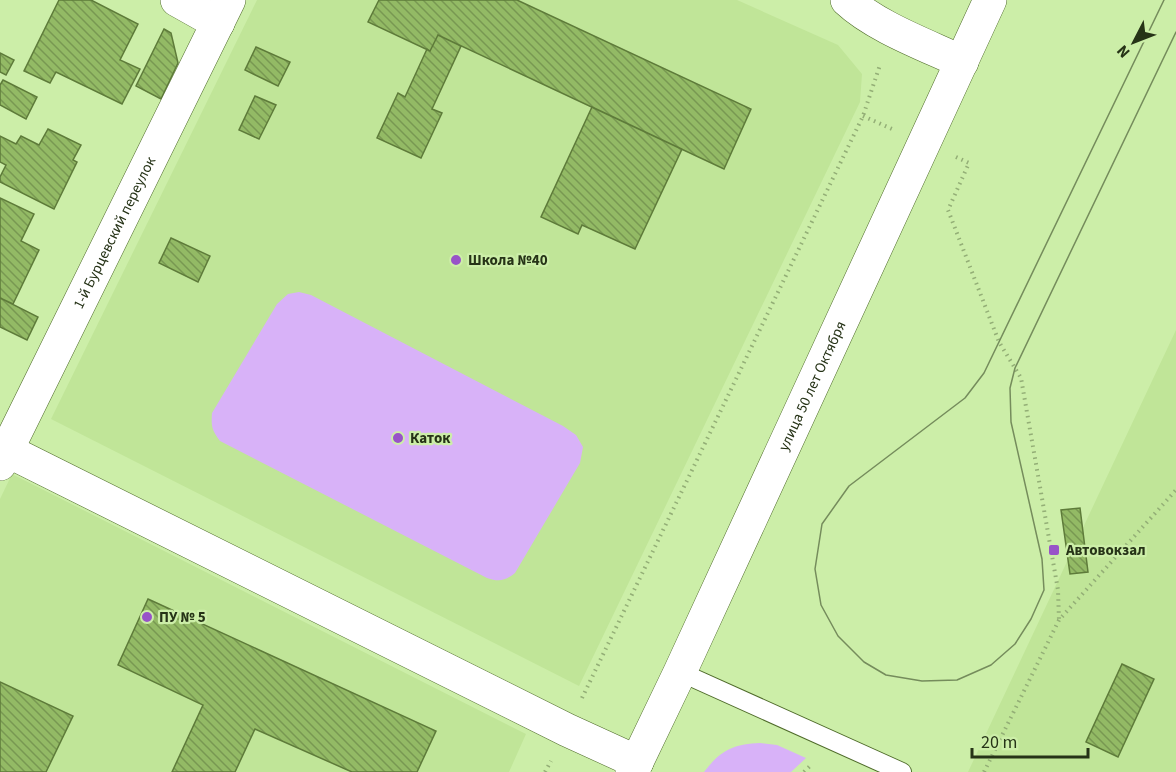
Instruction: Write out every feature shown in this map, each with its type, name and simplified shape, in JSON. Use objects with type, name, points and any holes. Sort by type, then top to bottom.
[{"type":"street","points":[[177,0],[223,12]]},
{"type":"street","points":[[847,0],[892,30],[962,62]]},
{"type":"street","name":"улица 50 лет Октября","points":[[634,767],[990,0]]},
{"type":"street","name":"1-й Бурцевский переулок","points":[[3,457],[223,12]]},
{"type":"street","points":[[3,457],[567,730],[634,767]]},
{"type":"lane","points":[[680,672],[902,772]]},
{"type":"path","points":[[545,772],[863,117],[892,30]]},
{"type":"path","points":[[969,163],[948,210],[999,342],[1021,378],[1058,590],[1059,620]]},
{"type":"path","points":[[984,772],[1059,620],[1176,490]]},
{"type":"shaded area","name":"Школа №40","points":[[257,0],[737,0],[838,45],[862,74],[860,102],[579,686],[51,419]]},
{"type":"shaded area","name":"Каток","points":[[299,292],[311,295],[563,426],[576,435],[583,447],[580,463],[515,573],[502,580],[487,578],[220,441],[213,428],[212,413],[277,304],[288,294]]},
{"type":"shaded area","points":[[1176,330],[1176,772],[968,772]]},
{"type":"shaded area","name":"ПУ № 5","points":[[12,474],[526,734],[509,772],[0,772],[0,499]]},
{"type":"shaded area","points":[[760,743],[777,745],[806,758],[791,772],[704,772],[728,750],[742,745]]},
{"type":"building","points":[[59,0],[91,0],[138,24],[120,60],[140,69],[122,104],[56,72],[50,83],[24,71]]},
{"type":"building","points":[[379,0],[517,0],[751,109],[724,169],[438,35],[430,51],[368,22]]},
{"type":"building","points":[[164,29],[171,33],[178,63],[161,99],[136,86]]},
{"type":"building","points":[[438,35],[461,46],[432,109],[442,113],[421,158],[377,138],[398,93],[405,97],[427,49],[430,51]]},
{"type":"building","points":[[256,47],[290,62],[278,86],[245,70]]},
{"type":"building","points":[[0,53],[14,60],[6,75],[0,72]]},
{"type":"building","points":[[3,80],[37,97],[26,119],[0,105],[0,85]]},
{"type":"building","points":[[255,96],[276,105],[259,139],[239,130]]},
{"type":"building","points":[[592,107],[682,149],[635,249],[582,225],[578,234],[541,217]]},
{"type":"building","points":[[48,129],[81,145],[73,160],[77,162],[54,209],[0,182],[6,165],[0,162],[0,136],[16,144],[21,136],[39,145]]},
{"type":"building","points":[[0,198],[34,214],[21,241],[39,250],[13,304],[0,298]]},
{"type":"building","points":[[171,238],[210,256],[198,282],[159,263]]},
{"type":"building","points":[[0,298],[38,317],[27,340],[0,327]]},
{"type":"building","points":[[1080,508],[1088,572],[1070,574],[1061,510]]},
{"type":"building","points":[[148,599],[436,731],[417,772],[352,772],[255,729],[235,772],[172,772],[203,705],[118,665]]},
{"type":"building","points":[[1122,664],[1154,679],[1118,757],[1086,742]]},
{"type":"building","points":[[0,682],[73,716],[46,772],[0,772]]},
{"type":"tram line","points":[[1164,0],[984,373],[965,398],[849,486],[822,524],[815,569],[821,605],[838,636],[864,662],[886,675],[922,681],[957,680],[991,665],[1015,644],[1031,619],[1044,590],[1042,559],[1011,422],[1010,388],[1015,368],[1176,32]]},
{"type":"place","name":"Школа №40","points":[[456,260]]},
{"type":"place","name":"Каток","points":[[398,438]]},
{"type":"place","name":"Автовокзал","points":[[1054,550]]},
{"type":"place","name":"ПУ № 5","points":[[147,617]]}]
